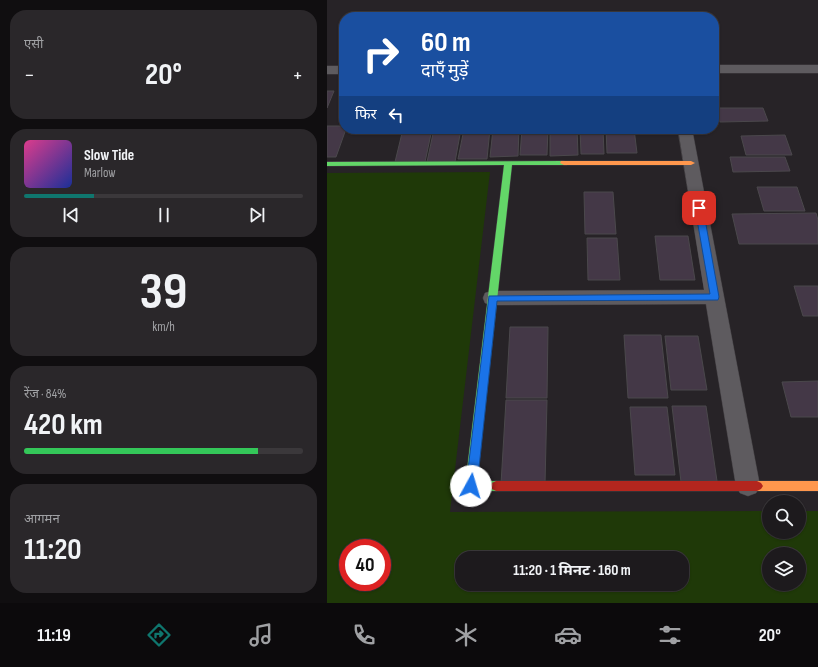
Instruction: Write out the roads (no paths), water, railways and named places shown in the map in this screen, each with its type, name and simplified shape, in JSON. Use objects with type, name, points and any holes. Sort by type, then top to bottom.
[{"type":"street","points":[[719,69],[818,69]]},
{"type":"street","points":[[327,70],[339,70]]},
{"type":"street","points":[[686,134],[748,486]]},
{"type":"street","points":[[327,164],[691,163]]},
{"type":"street","points":[[508,164],[471,486],[818,486]]},
{"type":"street","points":[[492,298],[715,297]]}]
